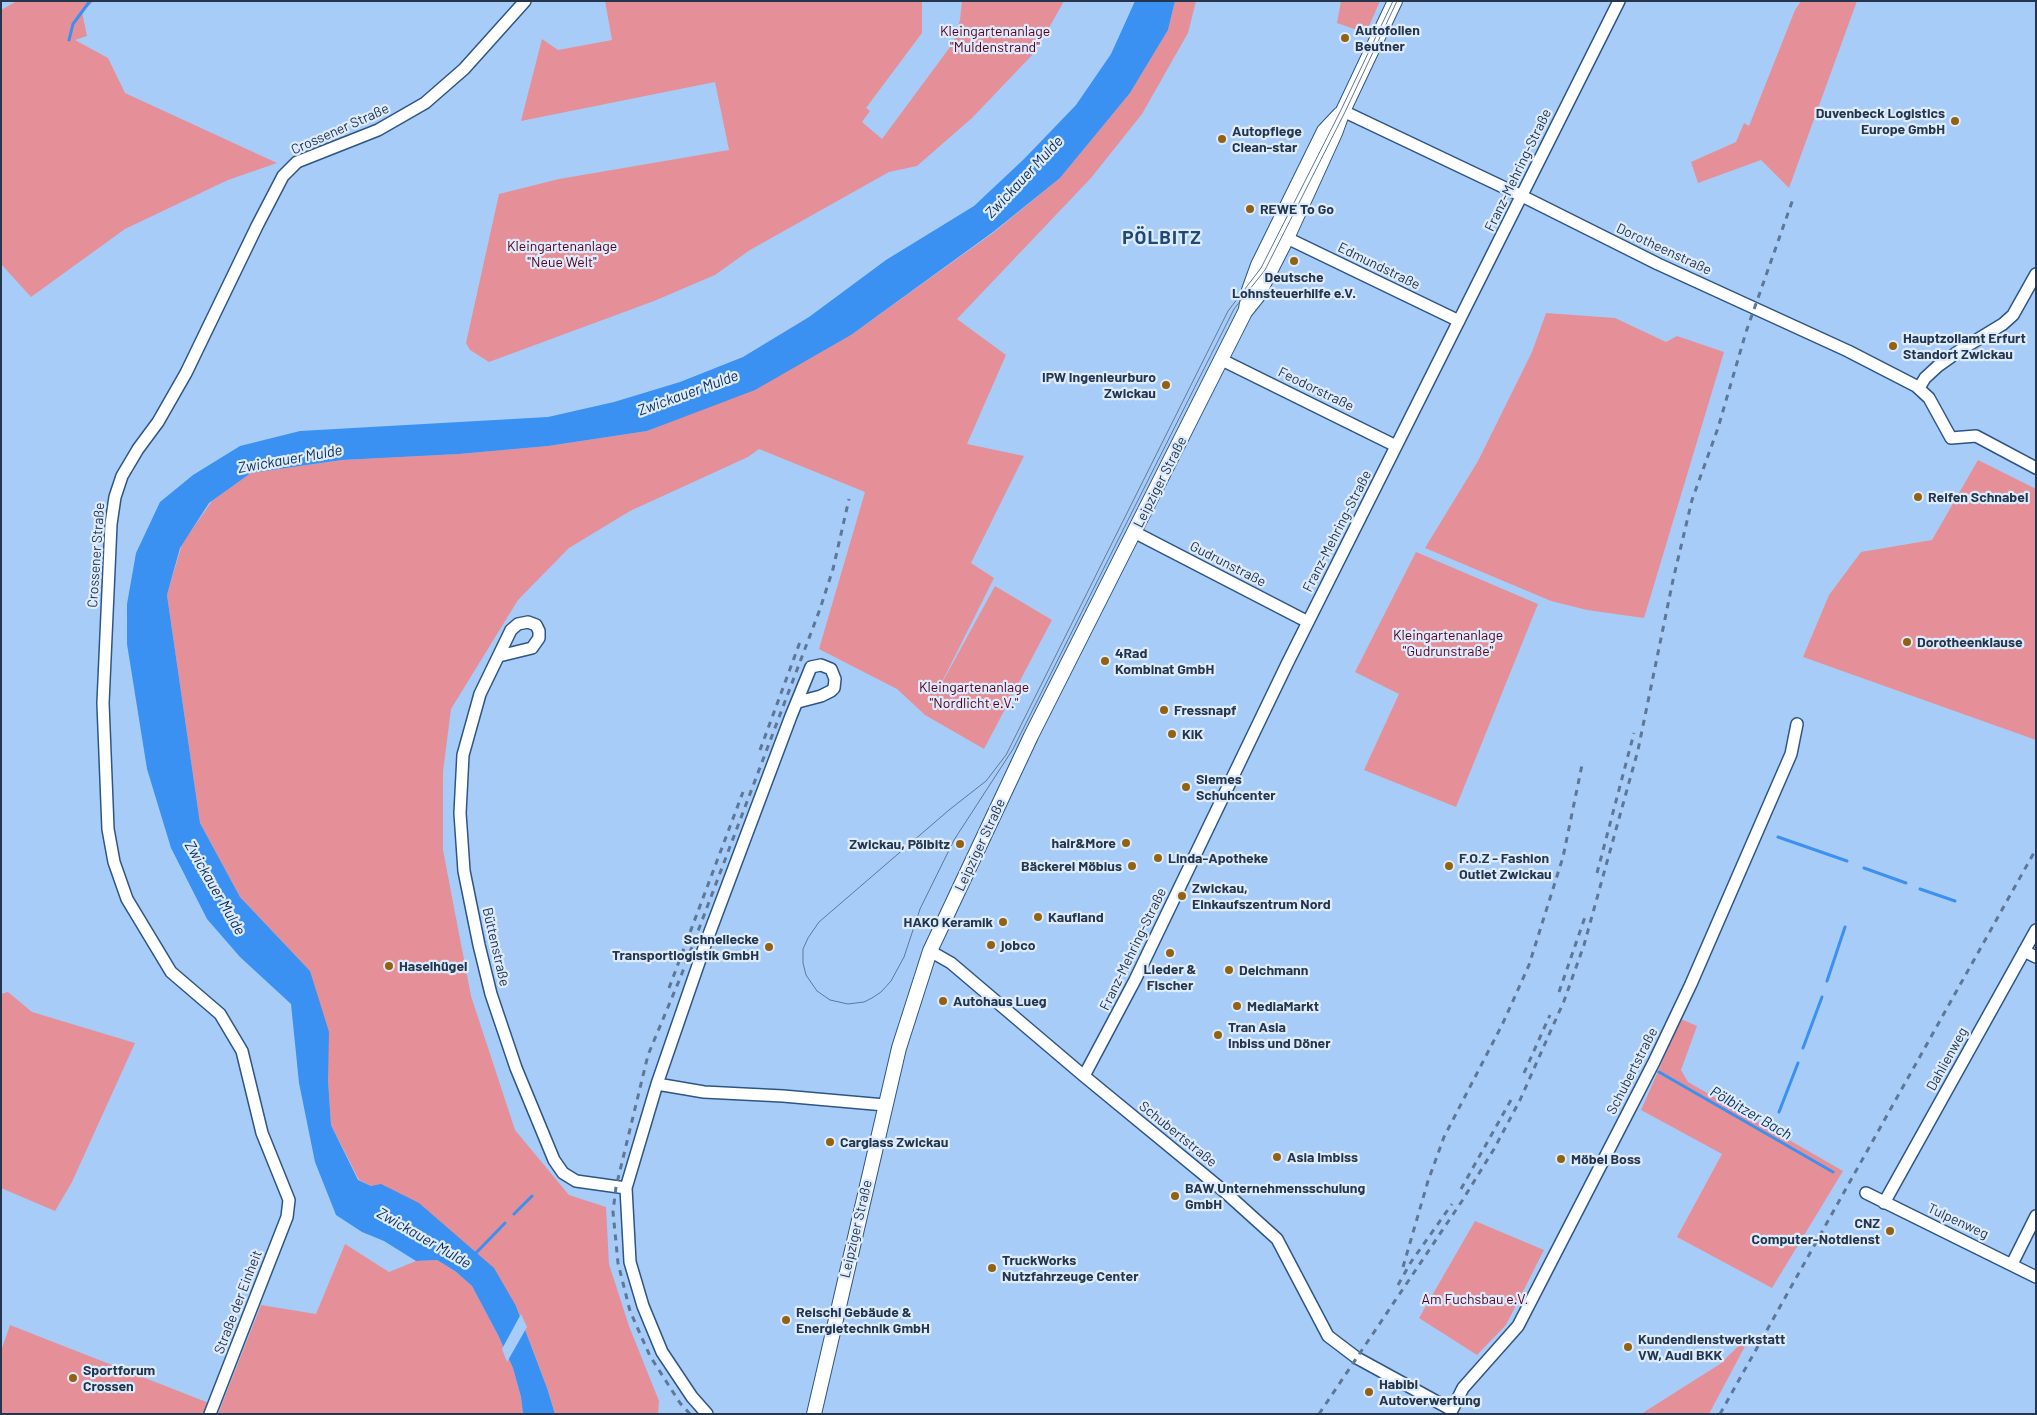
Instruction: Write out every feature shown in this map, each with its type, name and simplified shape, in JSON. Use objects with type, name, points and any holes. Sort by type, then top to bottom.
[{"type":"street","name":"Crossener Straße","points":[[289,1200],[262,1133],[242,1051],[220,1014],[171,972],[127,899],[114,862],[108,829],[103,703],[111,524],[115,497],[122,476],[138,449],[158,422],[186,373],[261,217],[283,176],[297,162],[378,130],[425,103],[464,69],[525,1]]},
{"type":"street","name":"Leipziger Straße","points":[[814,1414],[884,1105],[899,1048],[930,951],[1028,744],[1134,532],[1245,312],[1257,297],[1287,238],[1336,133],[1343,111],[1396,1]]},
{"type":"street","name":"Franz-Mehring-Straße","points":[[1084,1076],[1143,963],[1308,622],[1619,1]]},
{"type":"street","name":"Leipziger Straße","points":[[1245,312],[1249,290],[1258,265],[1324,131],[1343,111]]},
{"type":"street","name":"Dorotheenstraße","points":[[1343,111],[1522,196],[1658,264],[1848,351],[1919,388],[1929,398],[1951,438],[1976,436],[2036,468]]},
{"type":"street","name":"Edmundstraße","points":[[1287,238],[1459,321]]},
{"type":"street","points":[[1919,388],[1925,378],[1938,366],[2003,324],[2013,315],[2036,274]]},
{"type":"street","name":"Feodorstraße","points":[[1222,360],[1396,446]]},
{"type":"street","name":"Gudrunstraße","points":[[1134,532],[1308,622]]},
{"type":"street","name":"Büttenstraße","points":[[499,656],[480,694],[463,755],[460,812],[464,871],[479,945],[491,994],[516,1068],[554,1160],[563,1173],[576,1181],[626,1188]]},
{"type":"street","points":[[707,1414],[692,1396],[662,1352],[643,1306],[630,1262],[626,1219],[626,1188],[657,1084],[705,945],[798,702]]},
{"type":"street","name":"Schubertstraße","points":[[930,951],[951,963],[1225,1192],[1277,1239],[1328,1336],[1357,1358],[1452,1412],[1463,1388],[1518,1326],[1654,1062],[1691,984],[1791,754],[1797,724]]},
{"type":"street","name":"Dahlienweg","points":[[1884,1203],[2036,930]]},
{"type":"street","points":[[2024,951],[2036,956]]},
{"type":"street","points":[[657,1084],[704,1092],[783,1096],[884,1105]]},
{"type":"street","name":"Tulpenweg","points":[[1866,1194],[2036,1276]]},
{"type":"street","name":"Straße der Einheit","points":[[210,1414],[287,1217],[289,1200]]},
{"type":"street","points":[[2012,1264],[2036,1216]]},
{"type":"green space","points":[[17,1],[94,1],[82,12],[87,36],[75,40],[108,58],[125,93],[277,163],[228,180],[125,229],[31,297],[1,264],[1,10]]},
{"type":"green space","points":[[605,1],[922,1],[922,33],[866,108],[870,111],[862,122],[882,139],[953,43],[960,20],[962,1],[1064,1],[1036,51],[972,118],[917,166],[889,172],[750,250],[715,275],[654,301],[489,362],[470,350],[466,343],[499,194],[559,179],[729,150],[715,82],[521,121],[542,39],[558,50],[612,40]]},
{"type":"green space","name":"Kleingartenanlage \"Nordlicht e.V.\"","points":[[1175,1],[1196,1],[1188,33],[1142,114],[1091,178],[957,319],[1006,355],[967,444],[1024,456],[971,563],[994,578],[937,692],[995,586],[1052,620],[984,749],[925,715],[897,689],[819,649],[865,492],[759,449],[748,457],[630,511],[569,548],[518,600],[451,709],[443,772],[443,850],[471,996],[515,1130],[569,1195],[606,1207],[609,1264],[629,1326],[659,1401],[658,1414],[555,1414],[516,1306],[371,1186],[359,1180],[331,1125],[328,1080],[310,971],[240,897],[200,823],[167,595],[182,544],[212,501],[251,473],[342,460],[459,454],[548,446],[647,431],[759,387],[851,335],[993,233],[1060,178],[1130,93],[1168,30]]},
{"type":"green space","points":[[1341,1],[1380,1],[1366,33],[1337,23]]},
{"type":"green space","points":[[1801,1],[1857,1],[1789,188],[1761,160],[1698,183],[1691,162],[1736,142],[1744,123],[1749,126],[1795,10]]},
{"type":"green space","points":[[1546,313],[1615,318],[1666,342],[1677,336],[1724,352],[1644,618],[1587,610],[1551,601],[1425,548],[1478,461],[1532,352]]},
{"type":"green space","points":[[1978,460],[2036,489],[2036,740],[1803,657],[1829,595],[1861,552],[1932,540]]},
{"type":"green space","name":"Kleingartenanlage \"Gudrunstraße\"","points":[[1416,552],[1538,604],[1456,807],[1364,770],[1399,694],[1355,672]]},
{"type":"green space","points":[[8,992],[32,1012],[135,1043],[72,1182],[55,1211],[1,1188],[1,994]]},
{"type":"green space","points":[[1681,1019],[1697,1026],[1681,1070],[1688,1082],[1843,1171],[1772,1288],[1677,1237],[1722,1154],[1641,1110]]},
{"type":"green space","name":"Am Fuchsbau e.V.","points":[[1475,1221],[1544,1250],[1506,1325],[1477,1355],[1419,1318]]},
{"type":"green space","points":[[345,1244],[389,1272],[416,1261],[437,1260],[455,1271],[472,1286],[513,1368],[521,1397],[523,1414],[218,1414],[261,1305],[316,1314]]},
{"type":"green space","name":"Sportforum Crossen","points":[[10,1325],[214,1405],[210,1414],[1,1414],[1,1351]]},
{"type":"green space","points":[[1752,1333],[1709,1414],[1641,1414],[1720,1364]]},
{"type":"water","name":"Zwickauer Mulde","points":[[1135,1],[1175,1],[1168,30],[1130,93],[1060,178],[993,232],[851,335],[755,390],[647,431],[548,446],[459,454],[342,460],[251,473],[209,503],[180,548],[167,595],[200,823],[240,897],[310,971],[329,1032],[328,1080],[331,1125],[358,1180],[371,1186],[381,1184],[419,1203],[494,1268],[516,1306],[555,1414],[523,1414],[521,1397],[513,1368],[472,1286],[455,1271],[437,1260],[416,1261],[384,1241],[362,1232],[336,1215],[315,1162],[299,1083],[291,1004],[240,957],[207,919],[171,848],[147,769],[127,644],[127,604],[136,553],[160,502],[193,475],[240,446],[300,431],[548,417],[614,402],[680,382],[743,357],[809,317],[886,260],[974,206],[1024,159],[1076,105],[1111,54]]},
{"type":"pier","points":[[521,1314],[527,1327],[507,1362],[502,1349]]},
{"type":"waterway","points":[[69,40],[73,24],[90,1]]},
{"type":"waterway","points":[[1778,837],[1847,861]]},
{"type":"waterway","points":[[1864,868],[1906,883]]},
{"type":"waterway","points":[[1920,889],[1955,901]]},
{"type":"waterway","points":[[1827,981],[1845,927]]},
{"type":"waterway","points":[[1803,1048],[1822,997]]},
{"type":"waterway","points":[[1779,1112],[1798,1063]]},
{"type":"waterway","name":"Pölbitzer Bach","points":[[1659,1072],[1833,1172]]},
{"type":"waterway","points":[[514,1214],[532,1196]]},
{"type":"waterway","name":"Zwickauer Mulde","points":[[474,1255],[505,1223]]},
{"type":"tram line","points":[[1393,1],[1341,110],[1261,268],[1228,311],[1006,755],[986,781],[949,810],[819,922],[808,938],[803,949],[803,963],[806,975],[817,991],[830,1000],[848,1004],[864,1002],[881,992],[891,981],[904,957],[920,909],[954,840],[1013,749],[1234,309],[1265,270],[1345,112],[1397,1]]},
{"type":"railway","points":[[1319,1414],[1462,1201],[1494,1149],[1520,1100],[1564,1001],[1584,945],[1638,750],[1673,580],[1692,500],[1718,428],[1746,332],[1793,199]]},
{"type":"railway","points":[[690,1414],[680,1403],[650,1356],[630,1311],[618,1263],[613,1212],[616,1187],[648,1055],[681,976],[820,609],[833,569],[849,499]]},
{"type":"railway","points":[[760,750],[800,642]]},
{"type":"railway","points":[[1597,873],[1634,733]]},
{"type":"railway","points":[[1403,1267],[1428,1181],[1444,1137],[1503,1023],[1529,965],[1563,857],[1582,765]]},
{"type":"railway","points":[[669,988],[743,792]]},
{"type":"railway","points":[[1720,1414],[2036,849]]},
{"type":"railway","points":[[1559,992],[1585,917]]},
{"type":"railway","points":[[1524,1073],[1550,1015]]},
{"type":"railway","points":[[1461,1189],[1511,1100]]},
{"type":"railway","points":[[1398,1285],[1411,1262],[1452,1204]]},
{"type":"place","name":"Autofolien Beutner","points":[[1345,38]]},
{"type":"place","name":"Duvenbeck Logistics Europe GmbH","points":[[1955,121]]},
{"type":"place","name":"Autopflege Clean-star","points":[[1222,139]]},
{"type":"place","name":"REWE To Go","points":[[1250,209]]},
{"type":"place","name":"Deutsche Lohnsteuerhilfe e.V.","points":[[1294,261]]},
{"type":"place","name":"Hauptzollamt Erfurt Standort Zwickau","points":[[1893,346]]},
{"type":"place","name":"IPW Ingenieurburo Zwickau","points":[[1166,385]]},
{"type":"place","name":"Reifen Schnabel","points":[[1918,497]]},
{"type":"place","name":"Dorotheenklause","points":[[1907,642]]},
{"type":"place","name":"4Rad Kombinat GmbH","points":[[1105,661]]},
{"type":"place","name":"Fressnapf","points":[[1164,710]]},
{"type":"place","name":"KiK","points":[[1172,734]]},
{"type":"place","name":"Siemes Schuhcenter","points":[[1186,787]]},
{"type":"place","name":"hair&More","points":[[1126,843]]},
{"type":"place","name":"Zwickau, Pölbitz","points":[[960,844]]},
{"type":"place","name":"Linda-Apotheke","points":[[1158,858]]},
{"type":"place","name":"Bäckerei Möbius","points":[[1132,866]]},
{"type":"place","name":"F.O.Z - Fashion Outlet Zwickau","points":[[1449,866]]},
{"type":"place","name":"Zwickau, Einkaufszentrum Nord","points":[[1182,896]]},
{"type":"place","name":"Kaufland","points":[[1038,917]]},
{"type":"place","name":"HAKO Keramik","points":[[1003,922]]},
{"type":"place","name":"jobco","points":[[991,945]]},
{"type":"place","name":"Schnellecke Transportlogistik GmbH","points":[[769,947]]},
{"type":"place","name":"Lieder & Fischer","points":[[1170,953]]},
{"type":"place","name":"Haselhügel","points":[[389,966]]},
{"type":"place","name":"Deichmann","points":[[1229,970]]},
{"type":"place","name":"Autohaus Lueg","points":[[943,1001]]},
{"type":"place","name":"MediaMarkt","points":[[1237,1006]]},
{"type":"place","name":"Tran Asia Inbiss und Döner","points":[[1218,1035]]},
{"type":"place","name":"Carglass Zwickau","points":[[830,1142]]},
{"type":"place","name":"Asia Imbiss","points":[[1277,1157]]},
{"type":"place","name":"Möbel Boss","points":[[1561,1159]]},
{"type":"place","name":"BAW Unternehmensschulung GmbH","points":[[1175,1196]]},
{"type":"place","name":"CNZ Computer-Notdienst","points":[[1890,1231]]},
{"type":"place","name":"TruckWorks Nutzfahrzeuge Center","points":[[992,1268]]},
{"type":"place","name":"Reischl Gebäude & Energietechnik GmbH","points":[[786,1320]]},
{"type":"place","name":"Kundendienstwerkstatt VW, Audi BKK","points":[[1628,1347]]},
{"type":"place","name":"Sportforum Crossen","points":[[73,1378]]},
{"type":"place","name":"Habibi Autoverwertung","points":[[1369,1392]]},
{"type":"district","name":"PÖLBITZ","points":[[1162,238]]},
{"type":"park label","name":"Kleingartenanlage \"Muldenstrand\"","points":[[995,40]]},
{"type":"park label","name":"Kleingartenanlage \"Neue Welt\"","points":[[562,254]]}]
